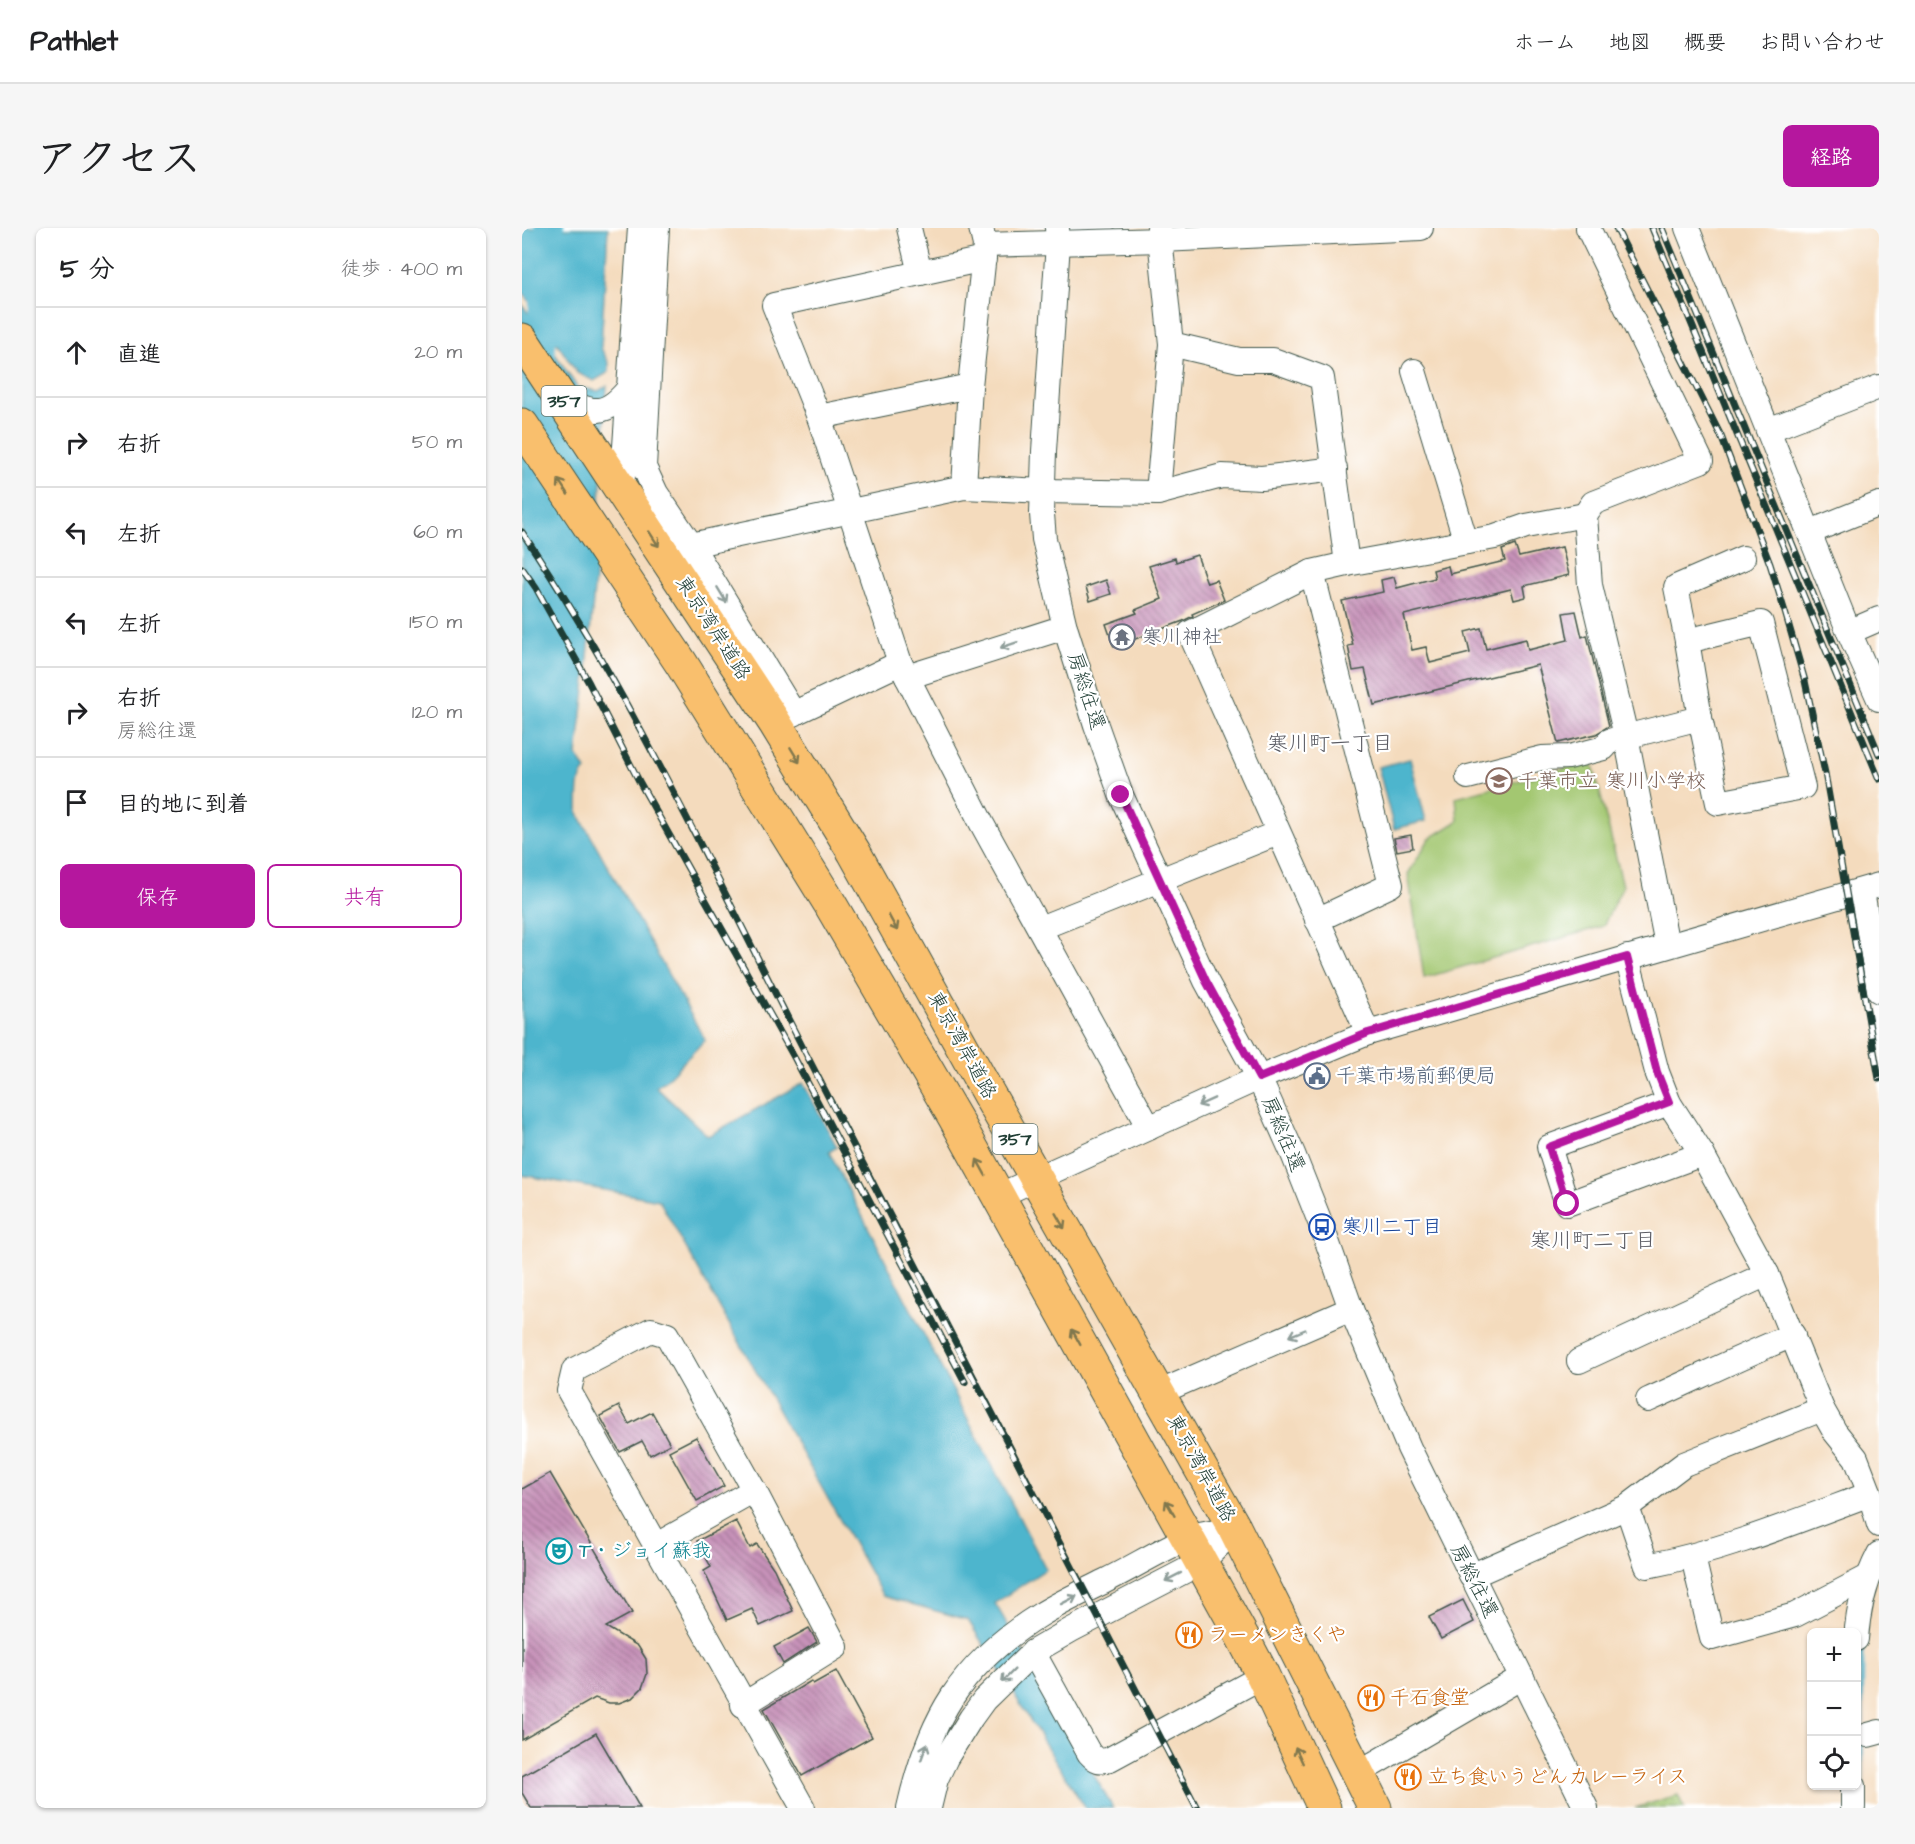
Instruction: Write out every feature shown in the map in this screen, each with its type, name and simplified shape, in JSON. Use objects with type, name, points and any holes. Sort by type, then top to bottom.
[{"type":"highway","name":"東京湾岸道路","points":[[522,340],[613,477],[784,718],[854,852],[1235,1529],[1375,1808]]},
{"type":"highway","name":"357","points":[[522,425],[681,663],[795,847],[955,1118],[1263,1676],[1324,1808]]},
{"type":"highway","points":[[613,477],[620,528],[626,542],[691,637],[897,985],[955,1118]]},
{"type":"street","points":[[613,477],[630,387],[640,228]]},
{"type":"street","points":[[657,228],[644,467],[656,493],[691,545],[784,718],[903,670],[1065,627]]},
{"type":"street","points":[[909,228],[920,273]]},
{"type":"street","points":[[1149,1128],[982,824],[903,670],[819,417],[774,305],[920,273],[983,244],[1057,236],[1421,228]]},
{"type":"street","points":[[1588,228],[1701,461],[1593,503],[1585,515],[1590,585],[1626,736],[1667,945]]},
{"type":"street","points":[[1687,228],[1849,632],[1879,699]]},
{"type":"street","points":[[1158,493],[1171,344],[1161,234]]},
{"type":"street","name":"房総往還","points":[[1057,236],[1042,514],[1044,539],[1065,627],[1096,725],[1121,795],[1206,981],[1259,1078],[1322,1227],[1351,1309],[1409,1448],[1586,1808]]},
{"type":"street","points":[[964,487],[970,386],[983,244]]},
{"type":"street","points":[[1171,344],[1239,360],[1273,360],[1322,378],[1347,564]]},
{"type":"street","points":[[1414,372],[1466,542]]},
{"type":"street","points":[[819,417],[970,386]]},
{"type":"street","points":[[561,397],[581,408],[599,411],[608,409],[620,400],[630,387]]},
{"type":"street","points":[[1768,430],[1879,387]]},
{"type":"street","points":[[691,545],[964,487],[1158,493],[1222,476],[1262,478],[1335,469]]},
{"type":"street","points":[[1810,532],[1879,504]]},
{"type":"street","points":[[1368,1033],[1190,633],[1312,573],[1347,564],[1495,537],[1526,526],[1585,515]]},
{"type":"street","points":[[1687,641],[1761,623],[1803,787],[1718,803],[1676,586],[1743,558]]},
{"type":"street","points":[[1312,573],[1391,885],[1317,920]]},
{"type":"street","points":[[1849,632],[1879,619]]},
{"type":"street","points":[[1468,777],[1542,758],[1569,757],[1605,748],[1609,741],[1700,718]]},
{"type":"street","points":[[1040,928],[1278,833]]},
{"type":"street","points":[[998,1196],[1259,1078],[1368,1033],[1871,888],[1879,990]]},
{"type":"street","points":[[1627,957],[1657,1072],[1669,1102],[1702,1154],[1767,1274],[1822,1409],[1835,1432],[1856,1458],[1879,1525]]},
{"type":"street","points":[[1669,1102],[1549,1147],[1567,1204],[1702,1154]]},
{"type":"street","points":[[1579,1361],[1767,1274]]},
{"type":"street","points":[[1158,1393],[1351,1309]]},
{"type":"street","points":[[743,1705],[836,1647],[754,1490],[667,1335],[651,1330],[574,1370],[568,1391],[656,1545],[743,1705],[803,1808]]},
{"type":"street","points":[[1648,1400],[1741,1356],[1793,1335]]},
{"type":"street","points":[[1471,1576],[1627,1507],[1684,1464],[1822,1409]]},
{"type":"street","points":[[656,1545],[754,1490]]},
{"type":"street","points":[[1627,1507],[1647,1566],[1693,1557],[1870,1494]]},
{"type":"street","points":[[929,1808],[936,1779],[946,1758],[984,1701],[1033,1652],[1195,1550],[1235,1529]]},
{"type":"street","points":[[909,1808],[921,1762],[937,1721],[955,1690],[983,1659],[1018,1629],[1042,1613],[1195,1550]]},
{"type":"street","points":[[1857,1628],[1858,1611],[1868,1577],[1879,1554]]},
{"type":"street","points":[[1693,1557],[1713,1638],[1795,1615],[1868,1577]]},
{"type":"street","points":[[1033,1652],[1089,1753],[1095,1760],[1102,1762],[1110,1760],[1263,1676]]},
{"type":"street","points":[[1358,1773],[1522,1677]]},
{"type":"street","points":[[1853,1790],[1853,1808]]},
{"type":"green space","points":[[1592,761],[1623,886],[1603,926],[1424,978],[1408,874],[1429,839],[1458,821],[1456,797]]},
{"type":"green space","points":[[1678,1795],[1684,1808],[1635,1808]]},
{"type":"water","points":[[522,228],[608,228],[601,348],[609,363],[609,372],[594,381],[577,373],[522,291]]},
{"type":"water","points":[[522,304],[577,387],[598,391],[607,386],[596,566],[577,755],[586,770],[579,784],[578,813],[705,1040],[666,1080],[656,1087],[708,1136],[803,1083],[837,1147],[829,1152],[1046,1569],[995,1603],[1113,1808],[1085,1808],[968,1620],[883,1596],[659,1200],[522,1175]]},
{"type":"water","points":[[1410,759],[1426,821],[1394,829],[1378,767]]},
{"type":"building","points":[[1515,545],[1519,557],[1562,547],[1569,575],[1524,586],[1526,597],[1514,600],[1511,589],[1404,615],[1412,650],[1426,647],[1430,663],[1470,653],[1465,632],[1481,628],[1486,649],[1526,639],[1528,650],[1568,640],[1563,613],[1576,611],[1582,637],[1587,635],[1609,726],[1596,734],[1558,743],[1538,665],[1374,705],[1365,669],[1353,671],[1348,646],[1353,645],[1342,601],[1383,592],[1381,580],[1394,577],[1397,588],[1435,578],[1433,570],[1448,566],[1450,574],[1505,561],[1502,550]]},
{"type":"building","points":[[1197,555],[1207,583],[1216,580],[1224,600],[1192,614],[1193,616],[1183,621],[1114,647],[1106,624],[1137,613],[1135,610],[1162,599],[1149,566],[1175,558],[1176,562]]},
{"type":"building","points":[[1106,580],[1111,594],[1090,601],[1086,587]]},
{"type":"building","points":[[1411,835],[1413,848],[1397,851],[1394,838]]},
{"type":"building","points":[[619,1406],[629,1424],[652,1412],[670,1444],[650,1455],[642,1441],[620,1452],[600,1416]]},
{"type":"building","points":[[696,1437],[724,1486],[697,1501],[669,1451]]},
{"type":"building","name":"T・ジョイ蘇我","points":[[550,1473],[632,1613],[606,1627],[638,1646],[646,1659],[647,1674],[642,1688],[632,1698],[619,1703],[609,1703],[595,1698],[522,1740],[522,1489]]},
{"type":"building","points":[[736,1521],[750,1548],[757,1544],[774,1569],[793,1611],[760,1626],[752,1609],[727,1620],[704,1571],[711,1567],[697,1541]]},
{"type":"building","points":[[1463,1600],[1474,1622],[1441,1639],[1429,1617]]},
{"type":"building","points":[[809,1628],[817,1642],[783,1664],[774,1647]]},
{"type":"building","points":[[836,1671],[872,1737],[802,1776],[764,1709],[811,1681],[813,1684]]},
{"type":"building","points":[[596,1733],[640,1808],[531,1808],[522,1793],[522,1776]]},
{"type":"waterway","points":[[539,375],[549,228]]},
{"type":"waterway","points":[[1861,1782],[1862,1645]]},
{"type":"railway","points":[[1616,228],[1721,436],[1770,564],[1785,612],[1805,681],[1825,773],[1879,1079]]},
{"type":"railway","points":[[1652,228],[1879,779]]},
{"type":"railway","points":[[1662,228],[1879,754]]},
{"type":"railway","points":[[522,532],[599,656],[670,786],[803,1048],[1197,1808]]},
{"type":"railway","points":[[522,568],[536,588],[589,683],[640,783],[795,1059],[965,1382]]},
{"type":"place","name":"寒川神社","points":[[1122,637]]},
{"type":"place","name":"千葉市立 寒川小学校","points":[[1499,781]]},
{"type":"place","name":"千葉市場前郵便局","points":[[1317,1076]]},
{"type":"place","name":"寒川二丁目","points":[[1322,1227]]},
{"type":"place","name":"T・ジョイ蘇我","points":[[559,1551]]},
{"type":"place","name":"ラーメンきくや","points":[[1189,1635]]},
{"type":"place","name":"千石食堂","points":[[1371,1698]]},
{"type":"place","name":"立ち食いうどんカレーライス","points":[[1408,1777]]},
{"type":"district","name":"寒川町一丁目","points":[[1330,743]]},
{"type":"district","name":"寒川町二丁目","points":[[1593,1240]]},
{"type":"route","points":[[1121,795],[1206,981],[1259,1078],[1368,1033],[1627,957],[1657,1072],[1669,1102],[1549,1147],[1567,1204]]}]
